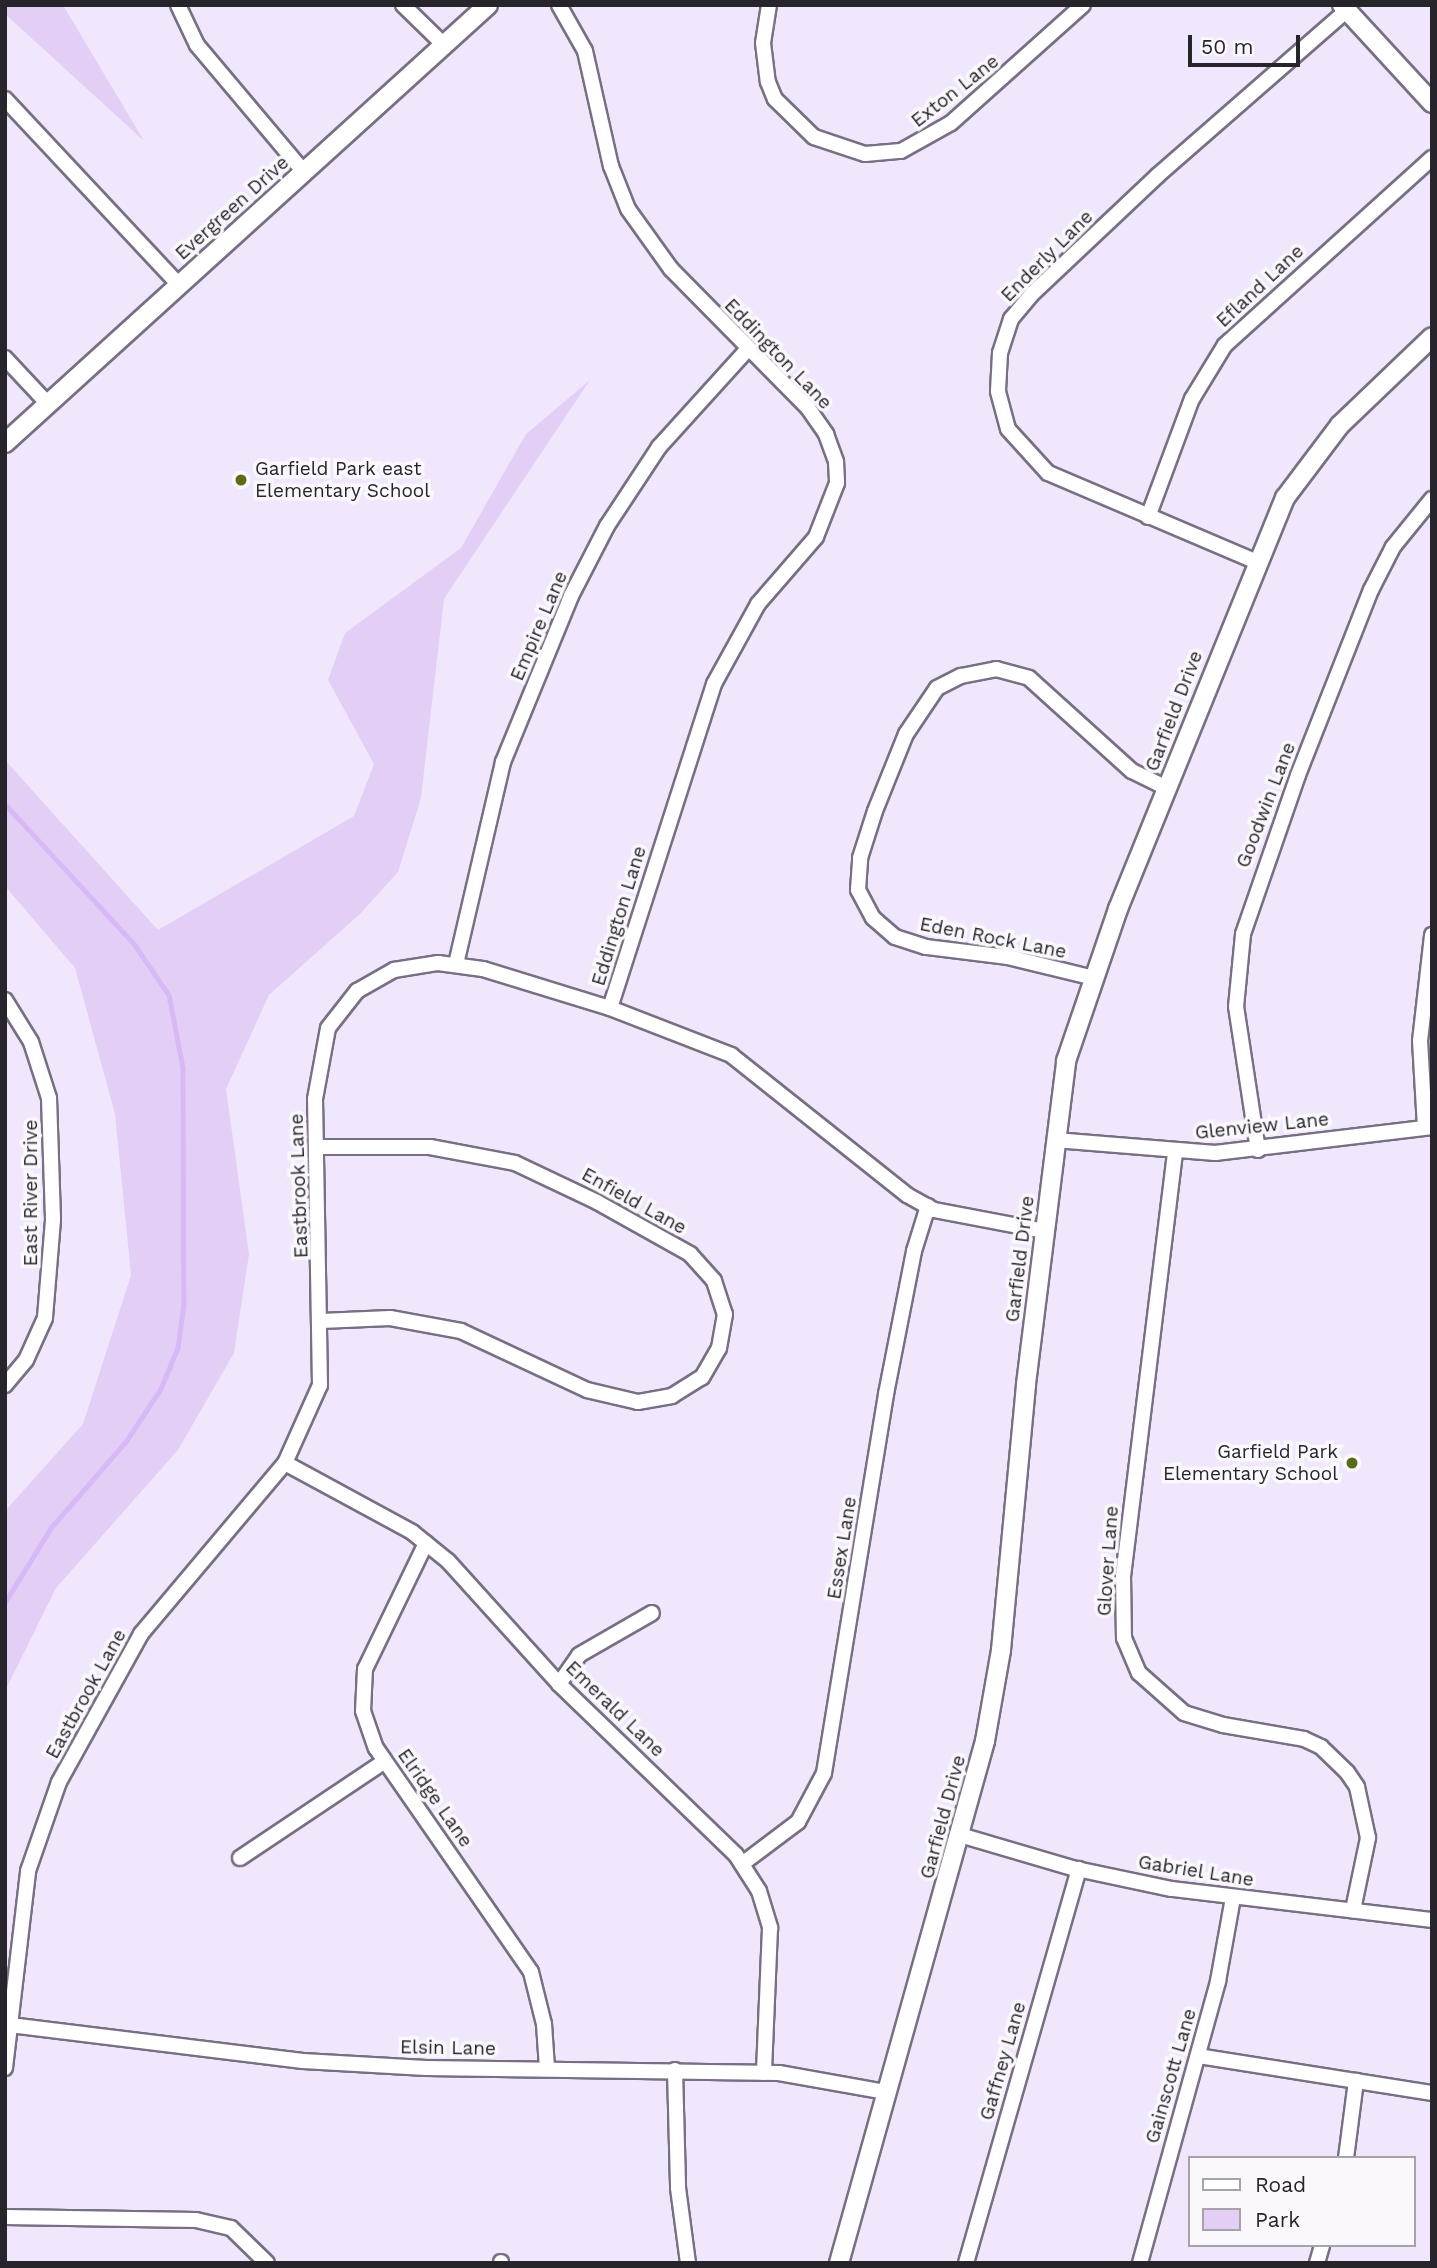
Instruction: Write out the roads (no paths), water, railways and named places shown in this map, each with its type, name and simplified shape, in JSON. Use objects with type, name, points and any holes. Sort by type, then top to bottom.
[{"type":"street","points":[[178,5],[197,45],[304,172]]},
{"type":"street","points":[[403,5],[444,45]]},
{"type":"street","name":"Evergreen Drive","points":[[5,443],[488,5]]},
{"type":"street","name":"Eddington Lane","points":[[559,5],[585,51],[611,166],[628,209],[654,250],[808,408],[825,434],[836,462],[837,483],[816,537],[758,604],[714,684],[610,1008]]},
{"type":"street","name":"Exton Lane","points":[[769,5],[763,43],[768,82],[786,113],[830,145],[883,154],[918,145],[951,123],[1083,5]]},
{"type":"street","points":[[1345,8],[1432,103]]},
{"type":"street","name":"Enderly Lane","points":[[1257,562],[1048,473],[1018,445],[1001,411],[998,391],[1005,335],[1021,305],[1074,252],[1345,8]]},
{"type":"street","points":[[5,99],[179,285]]},
{"type":"street","name":"Efland Lane","points":[[1148,517],[1192,399],[1225,345],[1432,158]]},
{"type":"street","name":"Garfield Drive","points":[[839,2263],[985,1741],[1001,1650],[1055,1140],[1066,1061],[1094,978],[1167,788],[1284,498],[1310,460],[1432,337]]},
{"type":"street","name":"Empire Lane","points":[[456,964],[503,762],[571,596],[607,526],[659,447],[748,349]]},
{"type":"street","points":[[5,358],[48,404]]},
{"type":"street","name":"Goodwin Lane","points":[[1258,1150],[1236,1007],[1243,934],[1298,775],[1371,590],[1393,547],[1432,499]]},
{"type":"street","name":"Eden Rock Lane","points":[[1094,978],[1028,961],[926,947],[895,937],[873,918],[858,890],[860,858],[875,811],[911,724],[937,688],[961,676],[996,669],[1029,678],[1124,765],[1167,788]]},
{"type":"street","points":[[1428,1127],[1420,1041],[1432,935]]},
{"type":"street","name":"Eastbrook Lane","points":[[5,2068],[28,1871],[59,1782],[141,1634],[285,1463],[320,1385],[317,1088],[327,1028],[341,1007],[357,991],[394,970],[416,964],[456,964],[610,1008],[731,1055],[907,1195],[928,1206],[995,1224],[1045,1231]]},
{"type":"street","name":"East River Drive","points":[[5,1000],[31,1042],[49,1098],[52,1220],[44,1318],[26,1360],[5,1385]]},
{"type":"street","name":"Glenview Lane","points":[[1055,1140],[1175,1153],[1258,1150],[1428,1127]]},
{"type":"street","name":"Enfield Lane","points":[[316,1147],[430,1147],[515,1163],[597,1202],[690,1254],[714,1281],[724,1314],[719,1348],[702,1377],[672,1395],[638,1402],[587,1390],[461,1331],[397,1319],[321,1321]]},
{"type":"street","name":"Glover Lane","points":[[1175,1153],[1123,1576],[1124,1638],[1139,1673],[1184,1713],[1223,1725],[1304,1739],[1321,1747],[1347,1772],[1357,1787],[1367,1838],[1353,1910]]},
{"type":"street","name":"Essex Lane","points":[[743,1864],[798,1822],[824,1773],[886,1394],[928,1206]]},
{"type":"street","name":"Emerald Lane","points":[[285,1463],[426,1543],[448,1561],[559,1684],[743,1864],[759,1891],[770,1928],[764,2073]]},
{"type":"street","name":"Elridge Lane","points":[[426,1543],[365,1669],[363,1711],[385,1761],[531,1972],[542,2012],[547,2068]]},
{"type":"street","points":[[559,1684],[579,1655],[652,1613]]},
{"type":"street","points":[[240,1858],[385,1761]]},
{"type":"street","name":"Gabriel Lane","points":[[960,1835],[1079,1869],[1233,1898],[1432,1920]]},
{"type":"street","name":"Gaffney Lane","points":[[966,2263],[1079,1869]]},
{"type":"street","name":"Gainscott Lane","points":[[1140,2263],[1218,1981],[1233,1898]]},
{"type":"street","name":"Elsin Lane","points":[[10,2025],[303,2061],[426,2068],[764,2073],[886,2092]]},
{"type":"street","points":[[1198,2056],[1432,2092]]},
{"type":"street","points":[[675,2070],[678,2188],[688,2263]]},
{"type":"street","points":[[1346,2156],[1356,2081]]},
{"type":"street","points":[[5,2217],[196,2220],[232,2228],[267,2263]]},
{"type":"waterway","points":[[5,804],[135,945],[169,995],[183,1068],[184,1304],[178,1348],[161,1389],[126,1442],[52,1527],[5,1603]]},
{"type":"place","name":"Garfield Park east Elementary School","points":[[241,480]]},
{"type":"place","name":"Garfield Park Elementary School","points":[[1352,1463]]}]
